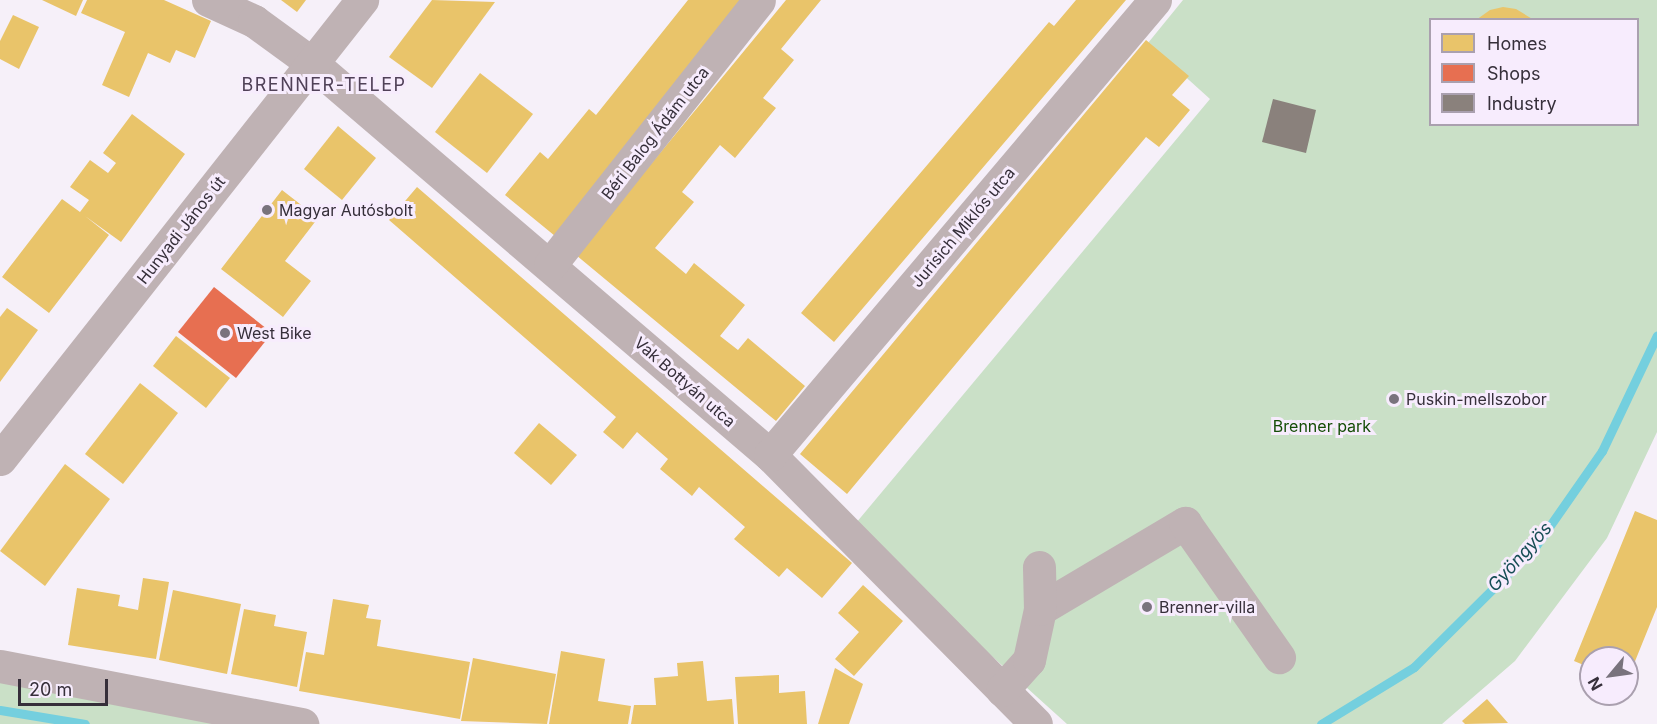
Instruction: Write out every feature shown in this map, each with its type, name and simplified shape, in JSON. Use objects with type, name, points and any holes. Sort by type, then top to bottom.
[{"type":"street","name":"Vak Bottyán utca","points":[[208,0],[254,21],[312,64],[770,454],[1036,724]]},
{"type":"street","name":"Hunyadi János út","points":[[0,459],[362,0]]},
{"type":"street","name":"Béri Balog Ádám utca","points":[[550,266],[759,0]]},
{"type":"street","name":"Jurisich Miklós utca","points":[[770,454],[1155,0]]},
{"type":"street","points":[[1040,609],[1185,523],[1280,657]]},
{"type":"street","points":[[1002,690],[1029,660],[1040,609],[1039,567]]},
{"type":"street","points":[[0,666],[302,724]]},
{"type":"green space","name":"Brenner park","points":[[1183,0],[1657,0],[1657,432],[1607,538],[1515,661],[1442,724],[1067,724],[851,529],[1210,99],[1148,43]]},
{"type":"green space","points":[[0,664],[305,724],[0,724]]},
{"type":"building: Homes","points":[[42,0],[83,0],[76,16]]},
{"type":"building: Homes","points":[[87,0],[164,0],[211,21],[195,58],[176,50],[170,63],[148,53],[129,97],[102,85],[125,32],[81,13]]},
{"type":"building: Homes","points":[[281,0],[306,0],[297,12]]},
{"type":"building: Homes","points":[[432,0],[495,2],[432,88],[389,57]]},
{"type":"building: Homes","points":[[688,0],[743,0],[555,236],[505,195],[540,152],[548,159],[589,109],[596,115]]},
{"type":"building: Homes","points":[[786,0],[821,0],[781,49],[794,60],[763,98],[776,108],[735,158],[720,145],[682,192],[694,202],[655,248],[686,274],[694,263],[745,305],[720,336],[738,350],[748,338],[805,386],[776,421],[576,255]]},
{"type":"building: Homes","points":[[1076,0],[1126,0],[834,342],[801,313],[1049,22],[1054,26]]},
{"type":"building: Homes","points":[[1503,7],[1516,9],[1531,18],[1479,18],[1490,10]]},
{"type":"building: Homes","points":[[13,15],[39,27],[19,69],[0,59],[0,41]]},
{"type":"building: Homes","points":[[1146,40],[1189,76],[1172,95],[1190,110],[1159,147],[1146,137],[847,494],[800,454]]},
{"type":"building: Homes","points":[[480,73],[533,114],[487,173],[435,132]]},
{"type":"building: Homes","points":[[132,114],[185,154],[121,242],[85,216],[109,235],[49,313],[2,277],[62,199],[80,212],[89,200],[70,187],[90,160],[108,173],[116,163],[103,153]]},
{"type":"building: Homes","points":[[338,126],[376,158],[342,200],[304,169]]},
{"type":"building: Homes","points":[[417,187],[852,563],[822,598],[787,568],[779,577],[734,539],[745,527],[699,487],[692,496],[660,469],[668,459],[637,432],[623,449],[603,432],[616,417],[389,220]]},
{"type":"building: Homes","points":[[282,190],[318,218],[285,261],[311,281],[283,317],[221,269]]},
{"type":"building: Homes","points":[[7,308],[38,330],[0,382],[0,317]]},
{"type":"building: Homes","points":[[176,336],[230,378],[206,408],[153,366]]},
{"type":"building: Homes","points":[[140,383],[178,413],[123,484],[85,454]]},
{"type":"building: Homes","points":[[539,423],[577,455],[551,485],[514,453]]},
{"type":"building: Homes","points":[[65,464],[110,499],[45,586],[0,551]]},
{"type":"building: Homes","points":[[1635,511],[1657,520],[1657,607],[1639,651],[1639,646],[1580,646]]},
{"type":"building: Homes","points":[[143,578],[169,582],[156,659],[68,645],[77,588],[120,595],[118,606],[138,610]]},
{"type":"building: Homes","points":[[863,585],[903,621],[854,676],[835,659],[859,632],[838,613]]},
{"type":"building: Homes","points":[[173,590],[241,604],[227,674],[159,660]]},
{"type":"building: Homes","points":[[333,599],[369,605],[366,618],[381,620],[377,646],[470,662],[460,719],[299,691],[306,652],[324,655]]},
{"type":"building: Homes","points":[[244,609],[276,615],[274,626],[307,632],[297,687],[231,674]]},
{"type":"building: Homes","points":[[1579,649],[1579,663],[1574,661]]},
{"type":"building: Homes","points":[[561,651],[605,659],[598,701],[631,706],[628,724],[549,724]]},
{"type":"building: Homes","points":[[473,658],[556,674],[547,724],[461,721]]},
{"type":"building: Homes","points":[[703,661],[707,701],[732,699],[734,724],[631,724],[634,705],[656,705],[654,678],[678,676],[677,663]]},
{"type":"building: Homes","points":[[835,668],[863,684],[849,724],[818,724]]},
{"type":"building: Homes","points":[[779,675],[779,693],[805,691],[807,724],[738,724],[735,677]]},
{"type":"building: Homes","points":[[1487,699],[1508,723],[1465,724],[1462,721]]},
{"type":"building: Shops","name":"West Bike","points":[[214,287],[272,333],[236,378],[178,332]]},
{"type":"building: Industry","points":[[1273,99],[1316,110],[1306,153],[1262,142]]},
{"type":"waterway","name":"Gyöngyös","points":[[1321,724],[1414,667],[1535,547],[1602,451],[1657,335]]},
{"type":"waterway","name":"Gyöngyös","points":[[0,710],[85,724]]},
{"type":"place","name":"Magyar Autósbolt","points":[[267,210]]},
{"type":"place","name":"West Bike","points":[[225,333]]},
{"type":"place","name":"Puskin-mellszobor","points":[[1394,399]]},
{"type":"place","name":"Brenner-villa","points":[[1147,607]]},
{"type":"district","name":"BRENNER-TELEP","points":[[324,85]]}]
